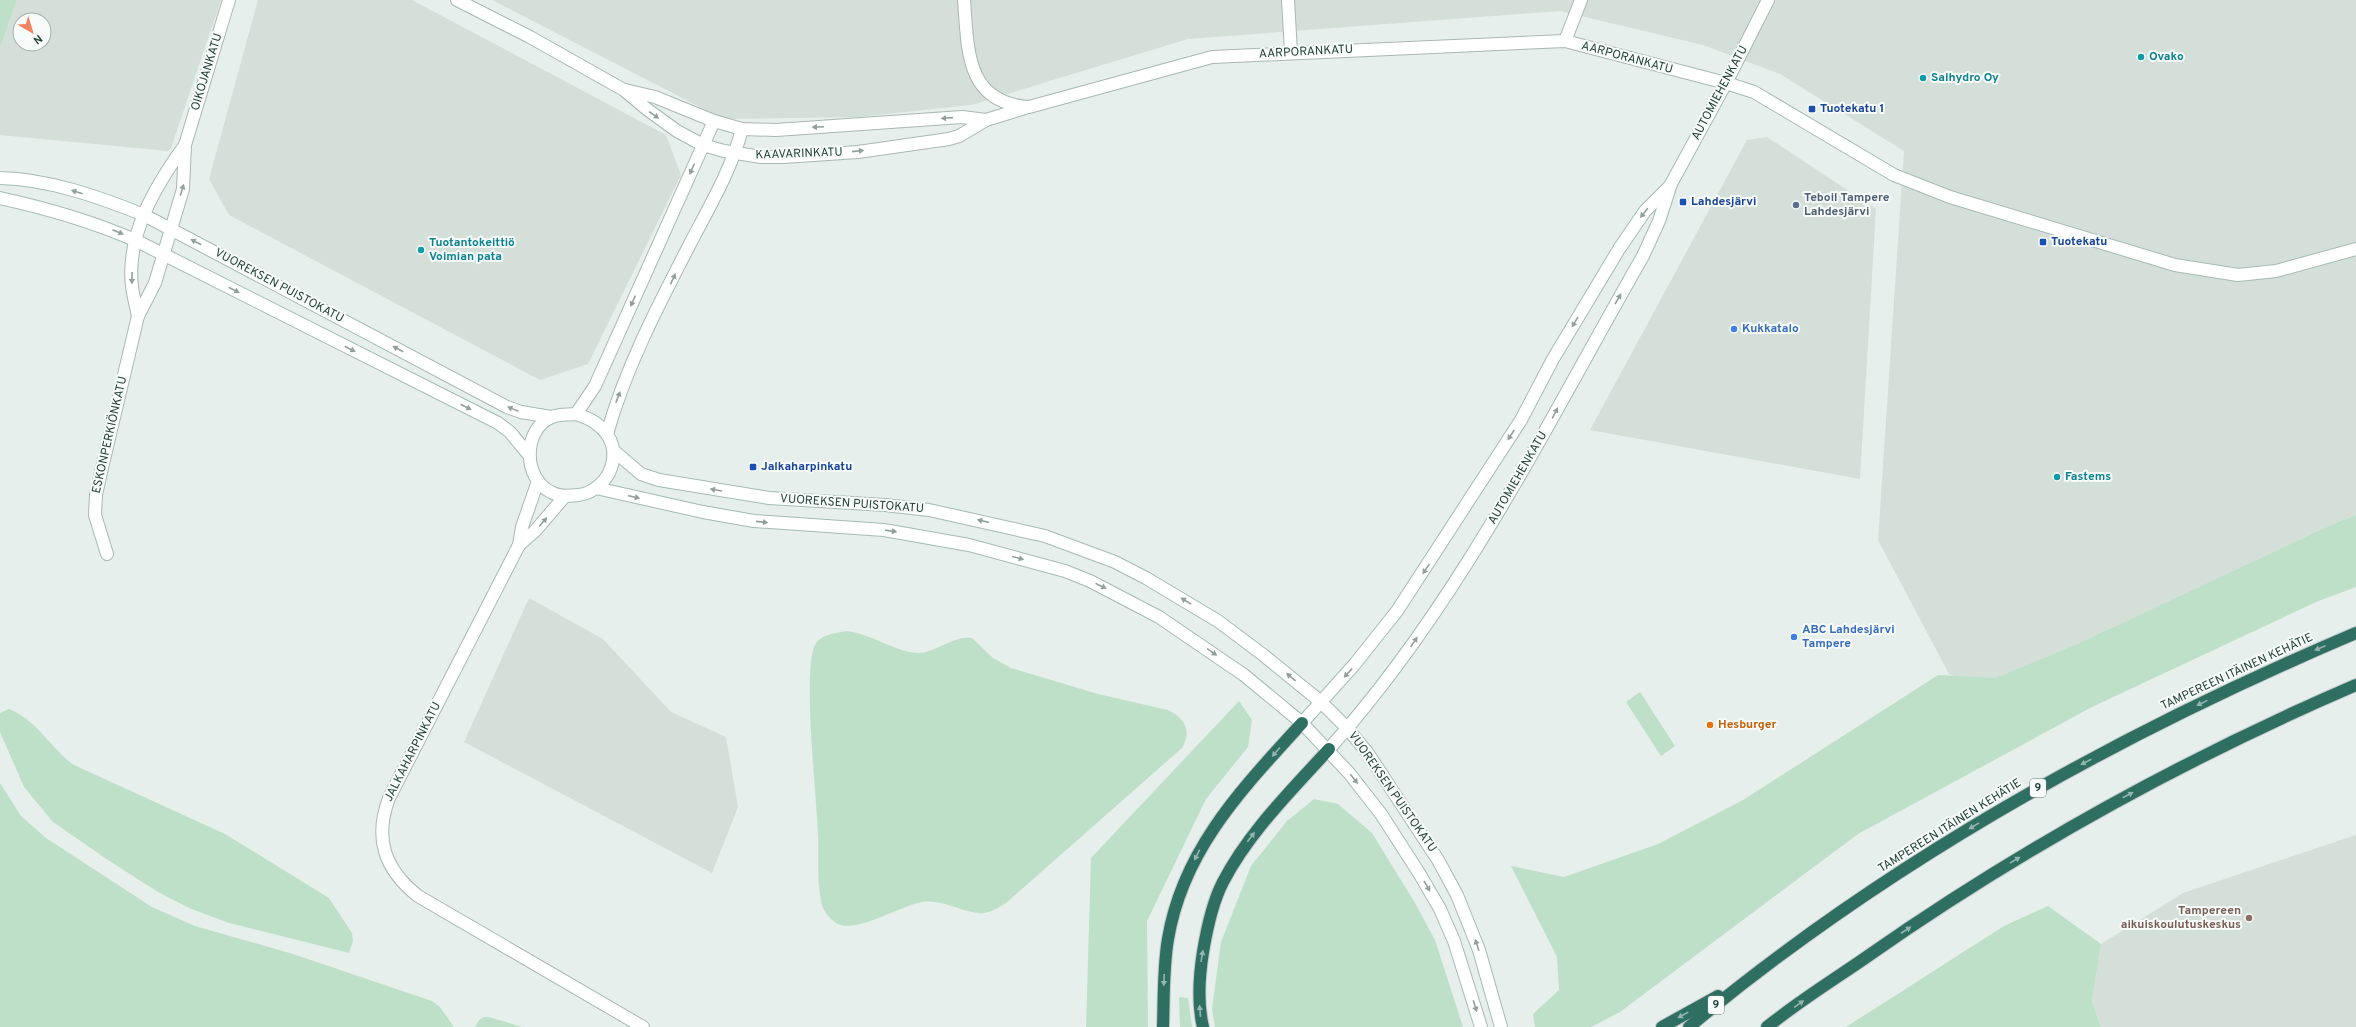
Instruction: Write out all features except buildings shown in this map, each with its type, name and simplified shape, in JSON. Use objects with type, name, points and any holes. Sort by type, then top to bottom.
[{"type":"highway","name":"TAMPEREEN ITÄINEN KEHÄTIE","points":[[1689,1027],[1742,983],[1875,890],[1956,837],[2056,777],[2264,672],[2356,633]]},
{"type":"highway","points":[[1767,1027],[1902,932],[2086,817],[2190,762],[2284,716],[2356,685]]},
{"type":"highway","points":[[1163,1027],[1164,975],[1168,938],[1186,878],[1198,852],[1216,823],[1302,723]]},
{"type":"highway","points":[[1202,1027],[1199,995],[1200,968],[1214,905],[1222,883],[1251,837],[1329,749]]},
{"type":"highway","points":[[1662,1027],[1742,983]]},
{"type":"main road","name":"OIKOJANKATU","points":[[163,254],[185,183],[185,145],[229,0]]},
{"type":"main road","name":"KAAVARINKATU","points":[[458,0],[530,37],[624,90],[671,127],[703,145],[735,154],[761,157],[784,157],[866,151],[949,139],[959,136],[986,120],[1029,107]]},
{"type":"main road","name":"AARPORANKATU","points":[[964,0],[968,54],[974,73],[980,83],[1002,101],[1018,106],[1029,107],[1212,57],[1291,52],[1565,41],[1726,83]]},
{"type":"main road","points":[[1288,0],[1291,52]]},
{"type":"main road","points":[[1565,41],[1581,0]]},
{"type":"main road","name":"AUTOMIEHENKATU","points":[[1329,749],[1348,728],[1396,668],[1468,563],[1513,488],[1643,256],[1659,221],[1671,184],[1726,83],[1768,0]]},
{"type":"main road","points":[[1726,83],[1754,92],[1894,175],[1950,197],[2175,265],[2238,275],[2276,271],[2356,249]]},
{"type":"main road","name":"KAAVARINKATU","points":[[624,90],[655,97],[714,121],[742,129],[784,129],[962,117],[986,120]]},
{"type":"main road","points":[[576,414],[595,386],[714,121]]},
{"type":"main road","points":[[607,434],[617,399],[635,358],[735,154],[742,129]]},
{"type":"main road","name":"OIKOJANKATU","points":[[135,240],[144,215],[162,177],[185,145]]},
{"type":"main road","name":"VUOREKSEN PUISTOKATU","points":[[0,178],[51,184],[120,205],[144,215],[507,407],[521,412],[551,418]]},
{"type":"main road","name":"AUTOMIEHENKATU","points":[[1302,723],[1354,665],[1402,605],[1521,420],[1553,359],[1618,249],[1645,211],[1671,184]]},
{"type":"main road","name":"VUOREKSEN PUISTOKATU","points":[[0,198],[48,208],[135,240],[498,424],[510,432],[528,454]]},
{"type":"main road","name":"ESKONPERKIÖNKATU","points":[[135,240],[131,278],[138,316]]},
{"type":"main road","name":"ESKONPERKIÖNKATU","points":[[107,554],[96,524],[96,495],[138,316],[155,283],[163,254]]},
{"type":"main road","points":[[576,414],[598,423],[607,434],[614,451],[612,466],[606,478],[596,488],[583,495],[565,496],[550,492],[538,481],[532,470],[528,454],[531,440],[539,428],[551,418],[576,414]]},
{"type":"main road","name":"VUOREKSEN PUISTOKATU","points":[[614,451],[636,470],[659,480],[769,498],[885,505],[929,510],[996,524],[1075,547],[1115,562],[1146,578],[1204,612],[1262,654],[1321,702],[1348,728],[1367,752],[1438,860],[1457,895],[1479,950],[1501,1027]]},
{"type":"main road","name":"JALKAHARPINKATU","points":[[538,481],[522,527],[519,545],[389,798],[382,826],[386,855],[395,873],[418,896],[642,1027]]},
{"type":"main road","name":"VUOREKSEN PUISTOKATU","points":[[596,488],[703,512],[754,521],[876,529],[928,536],[969,545],[1065,571],[1090,581],[1159,617],[1244,675],[1302,723],[1329,749],[1381,814],[1420,872],[1440,909],[1454,941],[1481,1027]]},
{"type":"main road","name":"JALKAHARPINKATU","points":[[519,545],[535,531],[565,496]]},
{"type":"shaded area","points":[[17,0],[221,0],[171,148],[168,151],[0,135],[0,48],[12,14],[12,52],[52,52],[52,12],[13,12]]},
{"type":"shaded area","points":[[258,0],[412,0],[666,135],[681,175],[588,364],[540,380],[229,215],[209,179]]},
{"type":"shaded area","points":[[492,0],[2356,0],[2356,515],[2333,524],[1988,688],[1949,674],[1878,540],[1904,151],[1780,74],[1703,45],[1560,11],[1188,39],[971,105],[859,117],[723,119]]},
{"type":"shaded area","points":[[1767,137],[1876,209],[1860,479],[1590,430],[1747,140]]},
{"type":"shaded area","points":[[529,598],[603,639],[671,712],[726,737],[738,807],[712,873],[464,742]]},
{"type":"shaded area","name":"Tampereen aikuiskoulutuskeskus","points":[[2356,835],[2356,1027],[2101,1027],[2092,1001],[2101,944],[2183,893]]},
{"type":"green space","points":[[0,0],[17,0],[12,12],[0,48]]},
{"type":"green space","points":[[2356,515],[2356,587],[2316,602],[2092,707],[1858,834],[1620,1012],[1591,1027],[1535,1027],[1533,1014],[1559,990],[1557,957],[1511,866],[1564,877],[1658,844],[1743,800],[1938,675],[1996,678],[2082,642],[2333,524]]},
{"type":"green space","points":[[847,631],[866,636],[902,650],[919,653],[932,650],[959,639],[972,638],[993,658],[1011,668],[1098,694],[1168,710],[1183,721],[1186,731],[1185,742],[1182,748],[1006,903],[995,909],[984,913],[977,913],[939,903],[922,902],[866,922],[844,926],[836,923],[827,914],[823,907],[819,887],[818,835],[811,736],[810,680],[811,659],[815,645],[818,641],[825,636]]},
{"type":"green space","points":[[1640,692],[1675,746],[1661,756],[1626,702]]},
{"type":"green space","points":[[1239,701],[1252,720],[1248,747],[1206,799],[1147,921],[1148,1027],[1086,1027],[1091,858]]},
{"type":"green space","points":[[9,709],[28,720],[74,765],[225,834],[329,898],[352,933],[353,941],[349,953],[229,923],[189,908],[158,892],[53,822],[24,787],[0,732],[0,713]]},
{"type":"green space","points":[[0,783],[21,816],[46,838],[152,907],[195,926],[293,954],[432,1001],[440,1007],[454,1027],[0,1027]]},
{"type":"green space","points":[[1314,799],[1338,804],[1372,833],[1415,903],[1435,940],[1463,1027],[1215,1027],[1212,1009],[1221,942],[1251,866],[1287,821]]},
{"type":"green space","points":[[2048,906],[2101,944],[2092,1001],[2101,1027],[1846,1027],[2004,926]]},
{"type":"green space","points":[[1179,997],[1188,998],[1192,1027],[1180,1027]]},
{"type":"green space","points":[[484,1017],[489,1017],[522,1027],[475,1027],[479,1020]]},
{"type":"place","name":"Ovako","points":[[2141,57]]},
{"type":"place","name":"Salhydro Oy","points":[[1923,78]]},
{"type":"place","name":"Tuotekatu 1","points":[[1812,109]]},
{"type":"place","name":"Lahdesjärvi","points":[[1683,202]]},
{"type":"place","name":"Teboil Tampere Lahdesjärvi","points":[[1796,205]]},
{"type":"place","name":"Tuotekatu","points":[[2043,242]]},
{"type":"place","name":"Tuotantokeittiö Voimian pata","points":[[421,250]]},
{"type":"place","name":"Kukkatalo","points":[[1734,329]]},
{"type":"place","name":"Jalkaharpinkatu","points":[[753,467]]},
{"type":"place","name":"Fastems","points":[[2057,477]]},
{"type":"place","name":"ABC Lahdesjärvi Tampere","points":[[1794,637]]},
{"type":"place","name":"Hesburger","points":[[1710,725]]},
{"type":"place","name":"Tampereen aikuiskoulutuskeskus","points":[[2249,918]]}]
